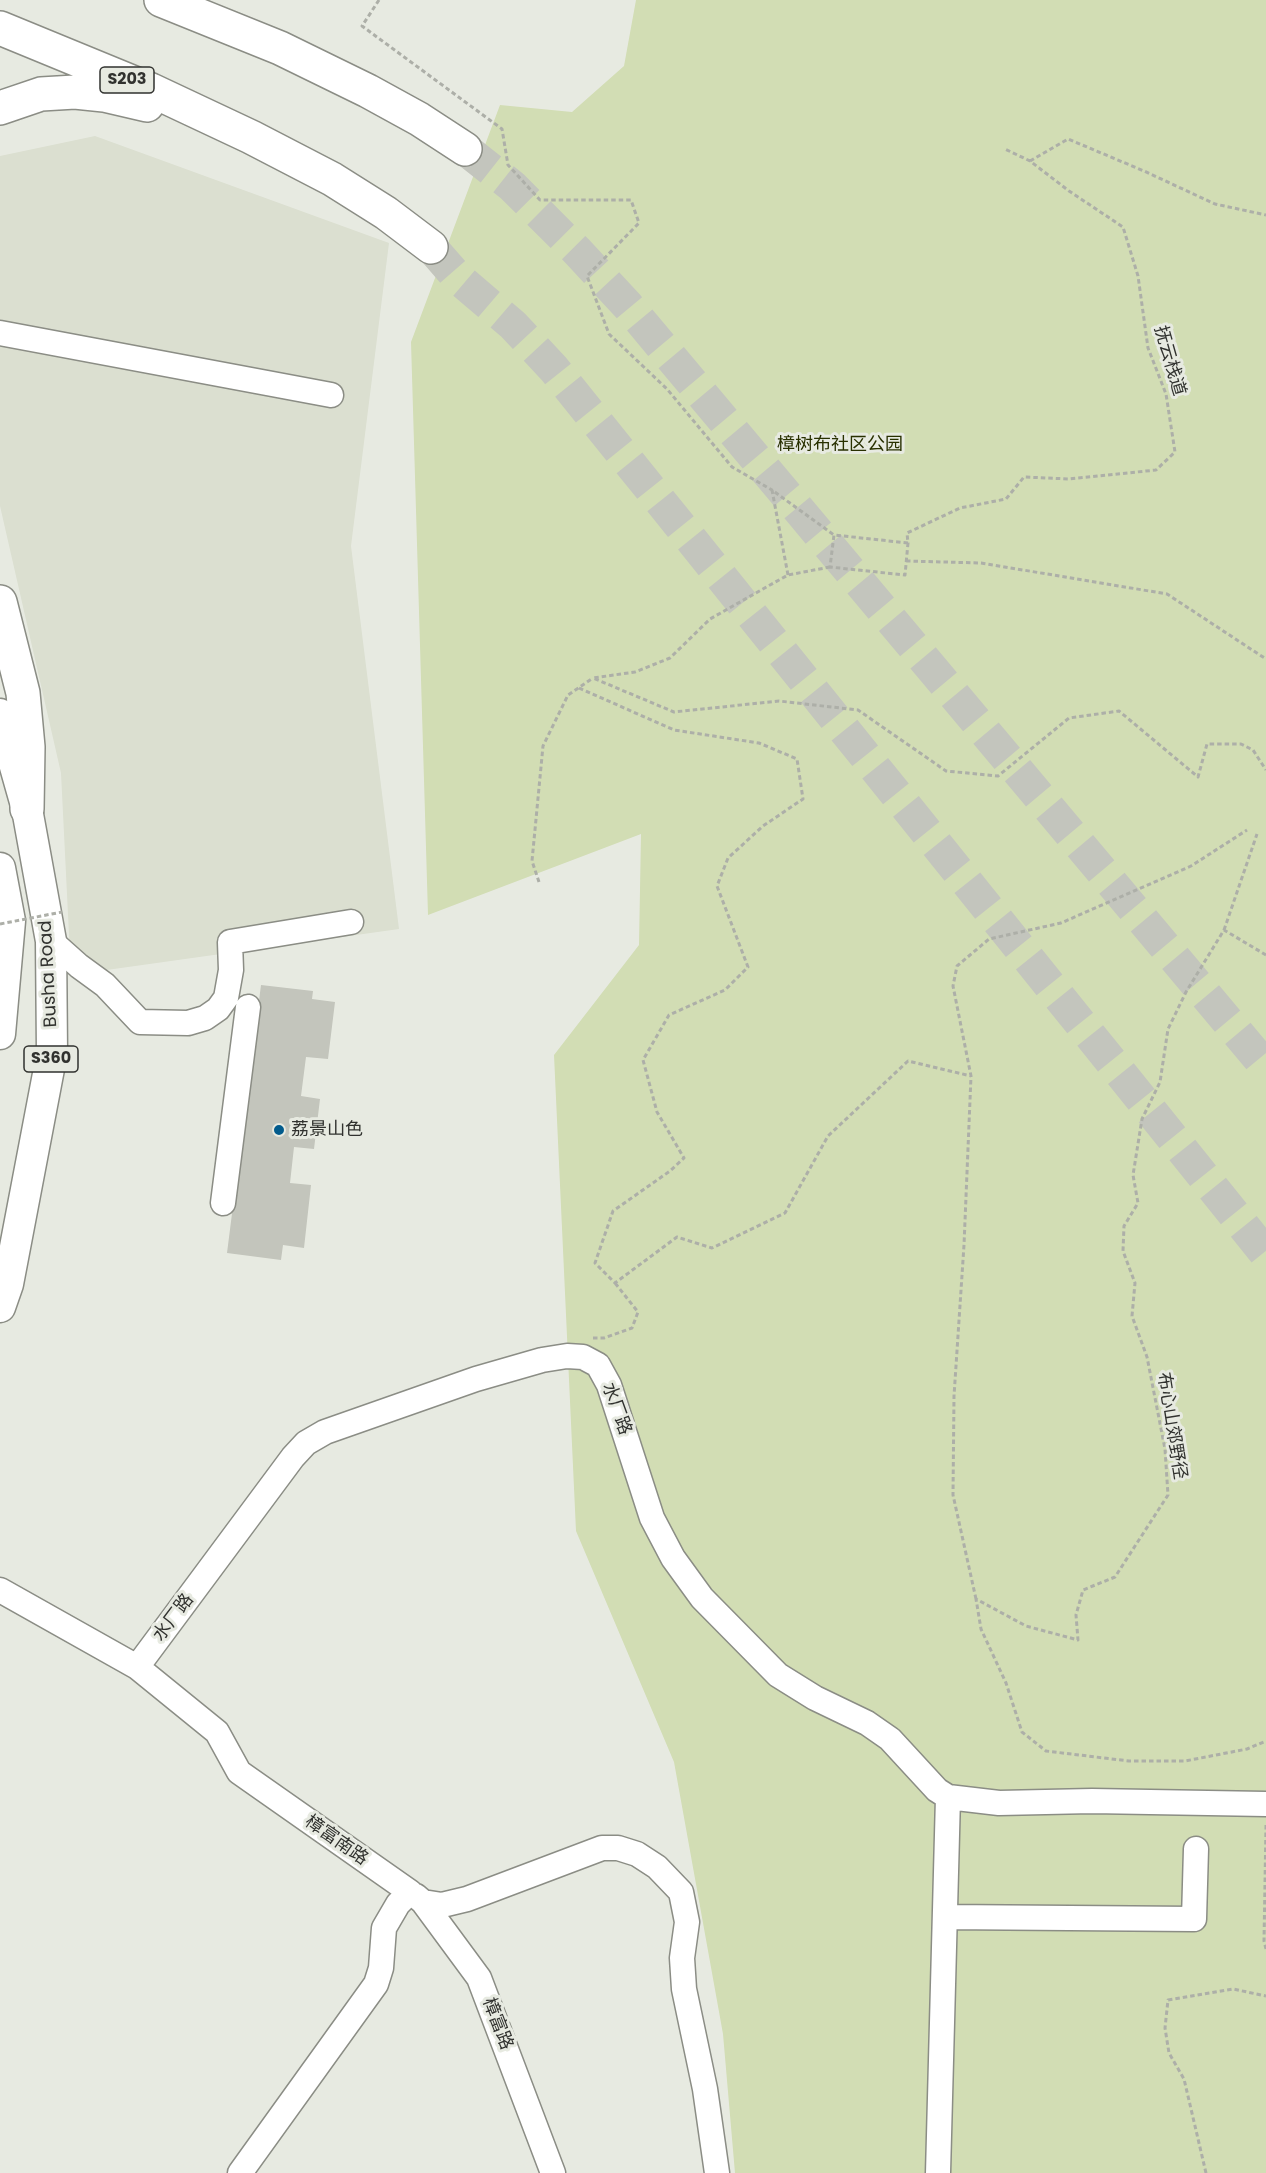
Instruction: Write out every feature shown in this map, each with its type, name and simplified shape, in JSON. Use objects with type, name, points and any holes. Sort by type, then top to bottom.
[{"type":"highway","points":[[161,0],[280,48],[368,91],[419,119],[465,149]]},
{"type":"highway","points":[[210,0],[284,36],[368,91]]},
{"type":"highway","name":"S203","points":[[0,28],[151,90],[251,137],[332,179],[386,213],[431,247]]},
{"type":"highway","points":[[0,108],[41,94],[75,92],[104,95],[147,105],[251,137]]},
{"type":"highway","points":[[0,602],[23,693],[28,747],[27,809]]},
{"type":"main road","name":"Busha Road","points":[[0,714],[27,809],[51,941],[52,1053],[8,1284],[0,1306]]},
{"type":"main road","name":"Busha Road","points":[[0,868],[10,921],[0,1034]]},
{"type":"street","points":[[0,333],[331,395]]},
{"type":"street","points":[[51,941],[105,985],[140,1022],[188,1023],[205,1018],[218,1009],[226,998],[231,970],[230,942],[351,922]]},
{"type":"street","points":[[223,1203],[248,1007]]},
{"type":"street","name":"水厂路","points":[[137,1667],[293,1457],[306,1443],[325,1431],[476,1379],[542,1360],[567,1356],[583,1357],[598,1365],[609,1385],[652,1518],[673,1558],[702,1598],[778,1675],[815,1698],[875,1728],[890,1739],[936,1790],[948,1797]]},
{"type":"street","name":"樟富南路","points":[[0,1590],[137,1667],[217,1732],[238,1772],[416,1897]]},
{"type":"street","points":[[938,2173],[948,1797],[999,1803],[1092,1801],[1266,1804]]},
{"type":"street","points":[[240,2173],[376,1984],[381,1968],[384,1928],[398,1904],[416,1897],[442,1905],[467,1899],[602,1848],[618,1848],[637,1854],[657,1867],[681,1892],[687,1922],[682,1958],[684,1989],[705,2089],[717,2173]]},
{"type":"street","points":[[945,1917],[1194,1919],[1196,1849]]},
{"type":"street","name":"樟富路","points":[[416,1897],[479,1978],[553,2173]]},
{"type":"path","points":[[379,0],[362,26],[502,129],[508,165],[540,200],[631,200],[639,224],[587,276],[609,334],[668,389],[732,467],[772,490],[834,535],[908,543],[904,575],[830,567],[788,575],[710,619],[670,658],[635,672],[593,678],[568,695],[543,746],[532,861],[539,882]]},
{"type":"path","points":[[1030,161],[1068,139],[1215,204],[1266,215]]},
{"type":"path","name":"抚云栈道","points":[[908,543],[907,533],[960,508],[1006,499],[1024,477],[1069,479],[1156,470],[1175,452],[1167,394],[1148,348],[1138,276],[1123,227],[1069,191],[1030,161],[1005,149]]},
{"type":"path","points":[[772,490],[788,575]]},
{"type":"path","points":[[830,567],[834,535]]},
{"type":"path","points":[[906,561],[981,563],[1167,594],[1266,659]]},
{"type":"path","points":[[593,678],[674,712],[779,701],[858,710],[946,771],[998,776],[1069,718],[1119,711],[1198,777],[1207,744],[1241,744],[1253,750],[1266,770]]},
{"type":"path","points":[[579,688],[674,730],[759,743],[797,759],[802,799],[764,826],[728,858],[717,886],[748,967],[725,990],[669,1015],[643,1060],[657,1112],[684,1158],[670,1171],[613,1211],[595,1263],[615,1283],[638,1312],[632,1328],[604,1338],[593,1338]]},
{"type":"path","points":[[1247,830],[1191,866],[1061,922],[989,939],[957,966],[952,986],[971,1076],[954,1396],[953,1495],[981,1629],[1006,1683],[1022,1732],[1046,1751],[1129,1761],[1185,1761],[1247,1749],[1266,1741]]},
{"type":"path","points":[[1257,834],[1224,930],[1266,955]]},
{"type":"path","points":[[0,924],[62,912]]},
{"type":"path","name":"布心山郊野径","points":[[976,1599],[1026,1626],[1077,1640],[1076,1615],[1083,1590],[1115,1577],[1168,1495],[1165,1449],[1147,1357],[1132,1316],[1135,1283],[1123,1251],[1124,1226],[1138,1203],[1133,1175],[1142,1119],[1160,1082],[1168,1029],[1186,992],[1224,930]]},
{"type":"path","points":[[615,1283],[677,1237],[712,1248],[785,1213],[828,1136],[908,1061],[971,1076]]},
{"type":"path","points":[[1266,1804],[1264,1941],[1266,1949]]},
{"type":"path","points":[[1206,2173],[1184,2079],[1169,2054],[1165,2028],[1168,2000],[1233,1989],[1266,1996]]},
{"type":"shaded area","points":[[95,136],[389,243],[351,546],[399,929],[71,975],[61,773],[0,506],[0,156]]},
{"type":"green space","name":"樟树布社区公园","points":[[636,0],[1266,0],[1266,2173],[735,2173],[723,2034],[674,1762],[576,1531],[554,1055],[639,945],[641,834],[428,915],[411,342],[500,105],[572,112],[624,66]]},
{"type":"building","name":"荔景山色","points":[[261,985],[313,991],[312,999],[335,1002],[328,1059],[306,1057],[301,1096],[320,1099],[314,1149],[294,1147],[290,1183],[311,1185],[304,1248],[283,1245],[281,1260],[227,1253]]},
{"type":"tunnel","points":[[465,149],[512,186],[628,306],[1266,1067]]},
{"type":"tunnel","points":[[431,247],[458,278],[513,325],[554,369],[1266,1254]]},
{"type":"place","name":"荔景山色","points":[[279,1130]]}]
